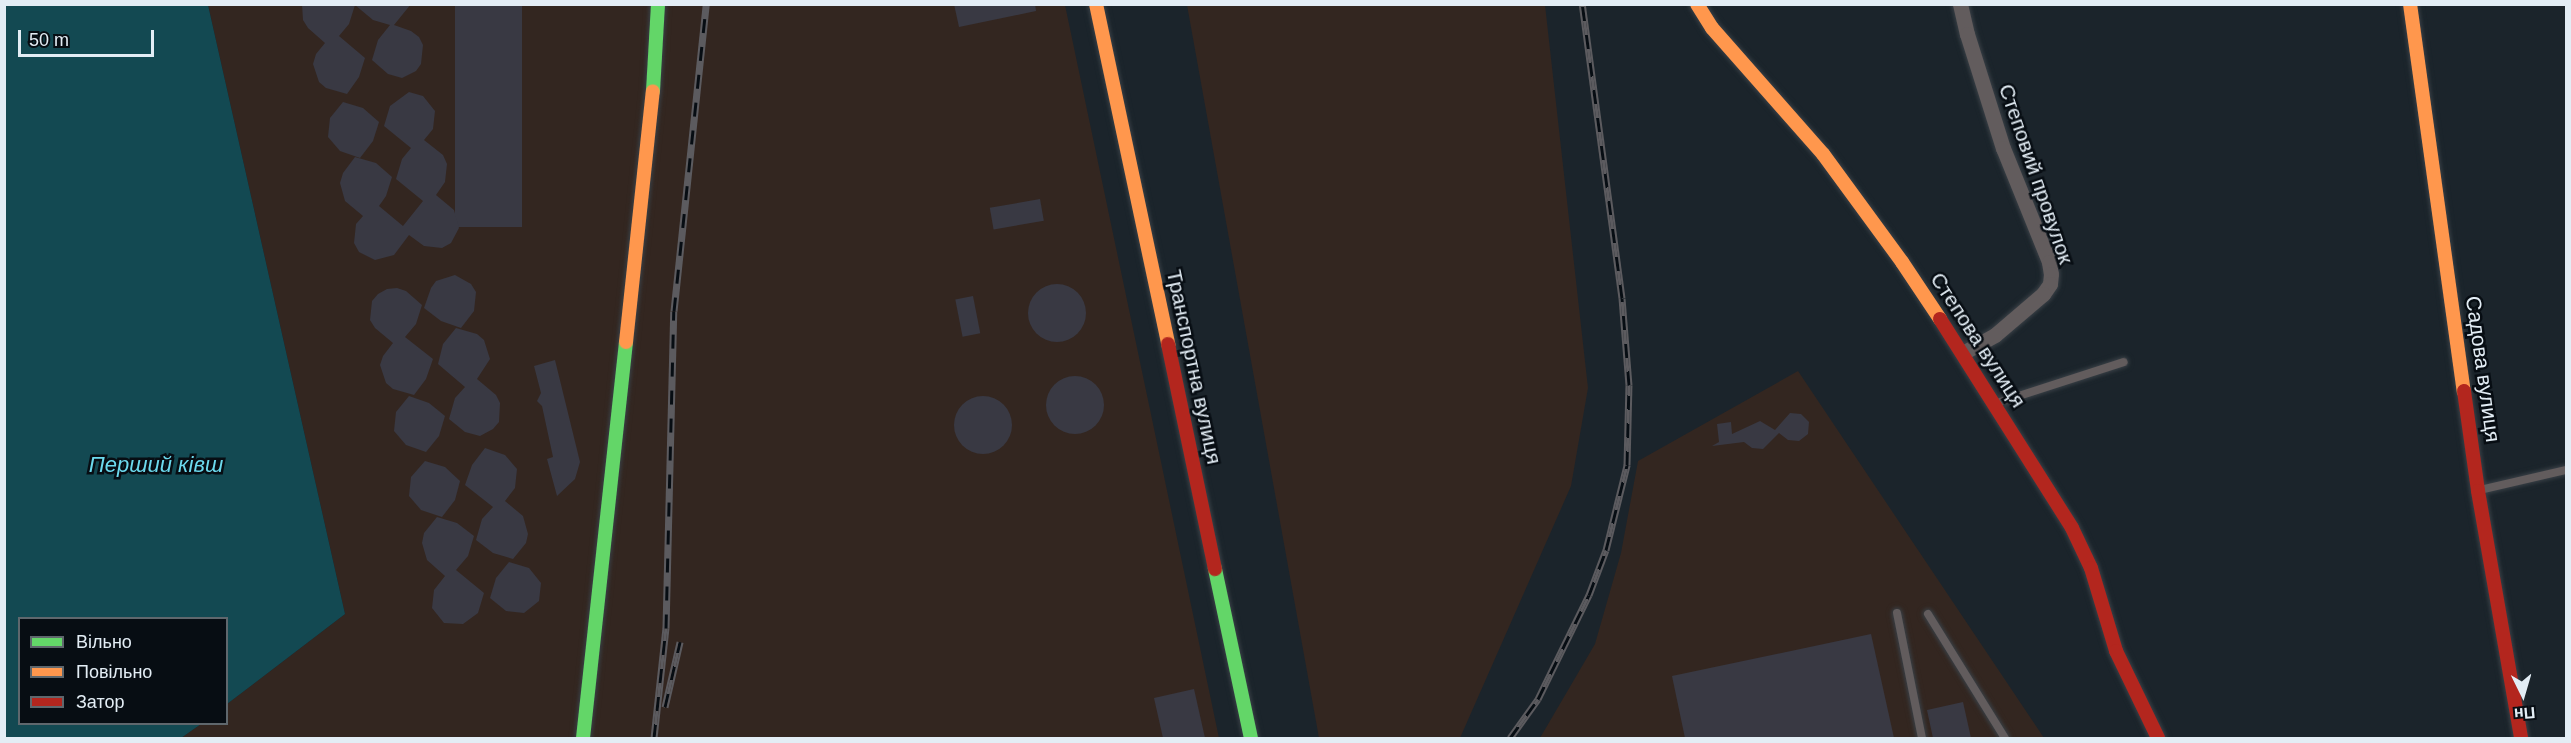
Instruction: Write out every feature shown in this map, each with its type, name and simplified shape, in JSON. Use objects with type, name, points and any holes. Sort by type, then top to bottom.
[{"type":"street","points":[[583,738],[656,65],[658,4]]},
{"type":"street","name":"Транспортна вулиця","points":[[1096,4],[1251,738]]},
{"type":"street","name":"Степова вулиця","points":[[1697,4],[1712,28],[1823,154],[1902,262],[1963,353],[2072,528],[2091,568],[2116,651],[2158,738]]},
{"type":"street","name":"Степовий провулок","points":[[1960,4],[1967,34],[2003,148],[2049,262],[2051,274],[2050,284],[2043,294],[1995,335],[1963,353]]},
{"type":"street","name":"Садова вулиця","points":[[2410,4],[2478,491],[2521,738]]},
{"type":"lane","points":[[1995,404],[2124,362]]},
{"type":"lane","points":[[2478,491],[2566,470]]},
{"type":"lane","points":[[1897,613],[1922,738]]},
{"type":"lane","points":[[1928,614],[2005,738]]},
{"type":"shaded area","points":[[208,5],[1065,5],[1219,738],[181,738],[200,725],[228,725],[228,703],[345,614]]},
{"type":"shaded area","points":[[1187,5],[1545,5],[1588,388],[1571,486],[1460,738],[1319,738]]},
{"type":"shaded area","points":[[1798,371],[2044,738],[1540,738],[1595,644],[1621,553],[1638,461]]},
{"type":"water","name":"Перший ківш","points":[[4,5],[208,5],[345,614],[228,703],[228,617],[18,617],[18,725],[200,725],[181,738],[5,738]]},
{"type":"building","points":[[302,4],[411,4],[394,25],[411,31],[419,37],[423,45],[421,64],[416,71],[402,78],[388,74],[372,60],[378,40],[390,25],[373,20],[355,5],[349,24],[339,36],[365,58],[359,77],[347,94],[326,88],[319,82],[313,64],[316,54],[325,43],[308,28],[303,20]]},
{"type":"building","points":[[455,4],[522,4],[522,227],[455,227]]},
{"type":"building","points":[[954,4],[1035,4],[1036,11],[959,27]]},
{"type":"building","points":[[409,92],[423,96],[435,111],[433,129],[424,140],[443,155],[447,164],[445,182],[436,195],[454,210],[459,228],[451,243],[442,248],[424,246],[409,235],[394,255],[375,260],[359,252],[354,243],[356,224],[363,216],[345,201],[340,183],[343,173],[355,157],[376,163],[392,177],[386,196],[379,206],[403,226],[423,201],[396,179],[402,159],[411,148],[384,126],[390,106]]},
{"type":"building","points":[[343,102],[363,108],[379,122],[373,141],[360,158],[340,151],[328,137],[330,118]]},
{"type":"building","points":[[1040,199],[1044,221],[994,230],[990,208]]},
{"type":"building","points":[[455,275],[471,284],[476,292],[474,311],[461,328],[441,321],[424,308],[436,281]]},
{"type":"building","points":[[1051,284],[1063,284],[1078,292],[1086,307],[1086,319],[1078,334],[1063,342],[1051,342],[1036,334],[1028,319],[1028,307],[1036,292]]},
{"type":"building","points":[[397,288],[406,291],[422,305],[416,324],[405,337],[433,359],[426,379],[414,395],[393,389],[386,383],[380,365],[383,356],[393,343],[375,328],[370,320],[372,301],[387,289]]},
{"type":"building","points":[[973,296],[980,333],[963,337],[955,299]]},
{"type":"building","points":[[456,328],[477,334],[484,340],[490,359],[477,379],[496,395],[500,403],[499,422],[493,429],[480,436],[465,432],[449,419],[455,398],[465,387],[438,364],[443,344]]},
{"type":"building","points":[[555,360],[580,462],[575,479],[557,496],[547,459],[553,457],[542,406],[537,401],[541,393],[534,366]]},
{"type":"building","points":[[1069,376],[1081,376],[1096,384],[1104,399],[1104,411],[1096,426],[1081,434],[1069,434],[1054,426],[1046,411],[1046,399],[1054,384]]},
{"type":"building","points":[[409,396],[429,403],[445,416],[439,436],[426,452],[406,445],[394,431],[396,412]]},
{"type":"building","points":[[977,396],[989,396],[1004,404],[1012,419],[1012,431],[1004,446],[989,454],[977,454],[962,446],[954,431],[954,419],[962,404]]},
{"type":"building","points":[[1790,413],[1801,414],[1809,422],[1808,434],[1799,441],[1788,440],[1779,433],[1763,449],[1752,448],[1744,442],[1712,446],[1719,442],[1717,424],[1731,422],[1732,434],[1760,421],[1775,430]]},
{"type":"building","points":[[485,448],[505,455],[517,469],[515,488],[505,501],[523,516],[528,534],[526,543],[513,559],[493,553],[476,540],[482,519],[493,507],[465,485],[472,465]]},
{"type":"building","points":[[425,461],[445,467],[460,481],[455,500],[442,517],[421,510],[409,496],[411,477]]},
{"type":"building","points":[[437,517],[457,523],[474,536],[468,556],[456,570],[484,593],[478,613],[463,624],[444,623],[432,608],[434,590],[445,576],[427,560],[422,543],[424,533]]},
{"type":"building","points":[[509,562],[529,568],[541,583],[539,601],[524,613],[506,611],[490,598],[496,578]]},
{"type":"building","points":[[1871,634],[1894,738],[1685,738],[1672,676]]},
{"type":"building","points":[[1194,689],[1205,738],[1163,738],[1154,698]]},
{"type":"building","points":[[1963,702],[1971,738],[1933,738],[1927,710]]},
{"type":"railway","points":[[654,738],[666,628],[674,311],[706,4]]},
{"type":"railway","points":[[1510,738],[1538,699],[1589,595],[1606,550],[1627,465],[1629,385],[1622,298],[1582,4]]},
{"type":"railway","points":[[665,707],[680,642]]},
{"type":"traffic: fast","points":[[653,91],[658,4]]},
{"type":"traffic: fast","points":[[583,738],[626,342]]},
{"type":"traffic: fast","points":[[1215,569],[1251,738]]},
{"type":"traffic: slow","points":[[1096,4],[1168,344]]},
{"type":"traffic: slow","points":[[1697,4],[1712,28],[1823,154],[1902,262],[1940,319]]},
{"type":"traffic: slow","points":[[2410,4],[2464,391]]},
{"type":"traffic: slow","points":[[626,342],[653,91]]},
{"type":"traffic: jam","points":[[1940,319],[2072,528],[2091,568],[2116,651],[2158,738]]},
{"type":"traffic: jam","points":[[1168,344],[1215,569]]},
{"type":"traffic: jam","points":[[2464,391],[2478,491],[2521,738]]}]
